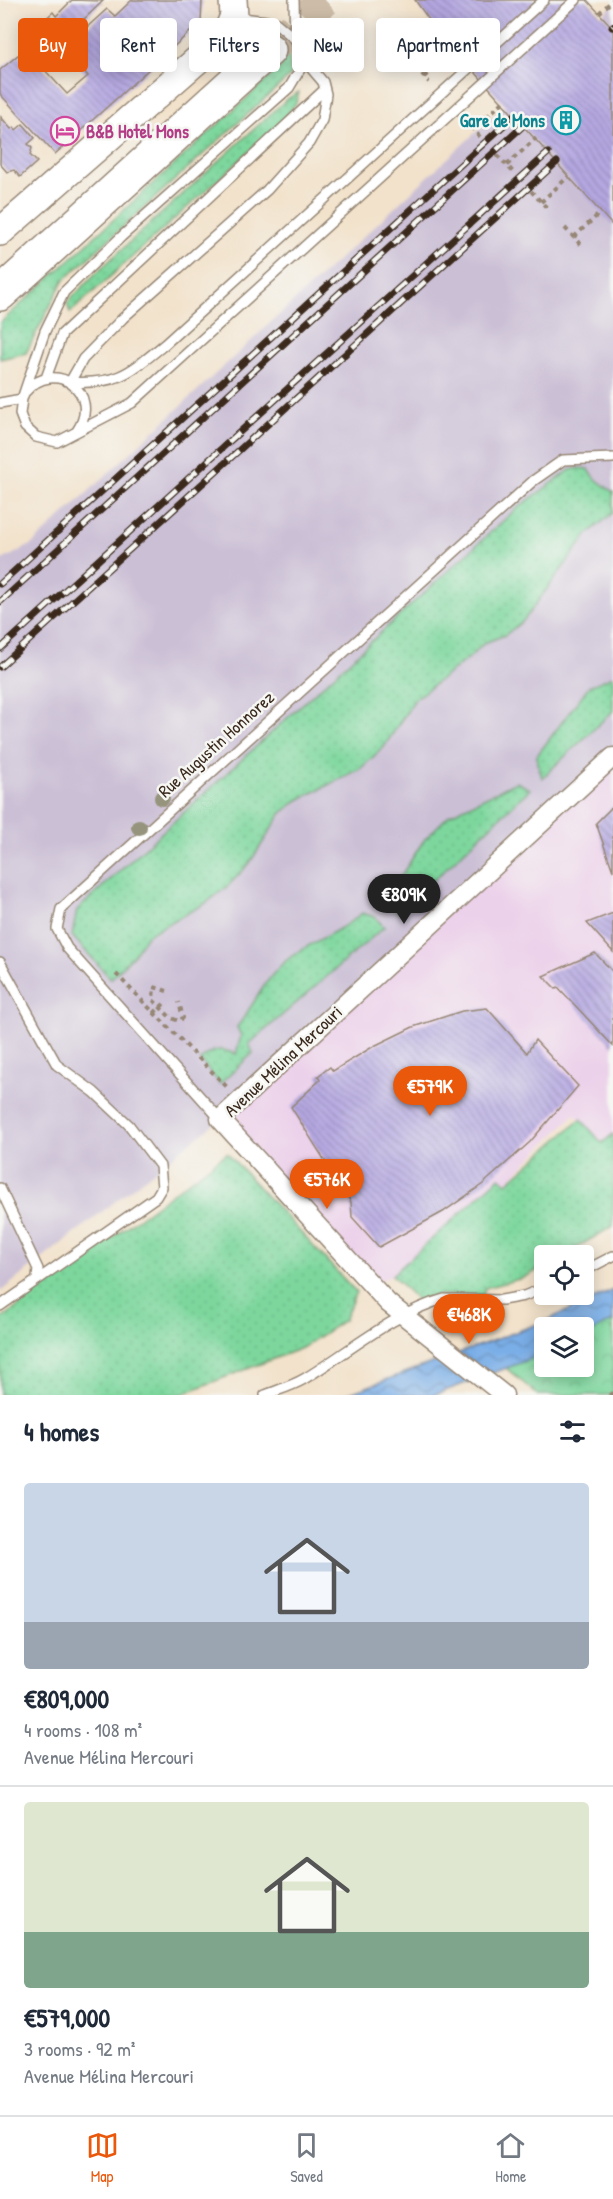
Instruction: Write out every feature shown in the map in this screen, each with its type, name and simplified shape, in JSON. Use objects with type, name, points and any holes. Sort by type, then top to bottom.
[{"type":"highway","points":[[0,294],[282,45]]},
{"type":"street","points":[[0,232],[226,35],[234,8]]},
{"type":"street","name":"Avenue Mélina Mercouri","points":[[504,1395],[407,1320],[220,1119],[613,757]]},
{"type":"lane","points":[[282,45],[294,0]]},
{"type":"lane","points":[[0,404],[22,399],[31,385],[45,378],[54,377],[70,382],[91,383],[114,380],[150,357],[544,0]]},
{"type":"lane","points":[[298,72],[289,88],[121,237],[64,292],[45,331],[22,399],[22,421],[36,437],[57,442],[132,403],[576,0]]},
{"type":"lane","points":[[234,8],[275,22],[282,45],[292,52]]},
{"type":"lane","points":[[70,382],[83,359],[123,318],[267,190],[309,143],[322,120],[324,90],[322,82],[313,72]]},
{"type":"lane","points":[[45,378],[62,334],[324,90]]},
{"type":"lane","points":[[70,382],[77,388],[85,405],[85,415],[76,432]]},
{"type":"lane","name":"Rue Augustin Honnorez","points":[[220,1119],[67,948],[57,929],[61,909],[533,481],[564,460],[613,458]]},
{"type":"lane","points":[[0,962],[57,1065],[94,1092],[129,1125],[160,1166],[163,1176],[162,1187],[156,1197],[0,1306]]},
{"type":"lane","points":[[0,1188],[38,1269],[38,1278]]},
{"type":"lane","points":[[594,1266],[613,1256]]},
{"type":"lane","points":[[265,1395],[302,1380],[444,1299],[502,1300],[534,1292]]},
{"type":"path","points":[[599,13],[613,0]]},
{"type":"path","points":[[419,72],[429,82]]},
{"type":"path","points":[[423,76],[427,72]]},
{"type":"path","points":[[473,128],[502,101]]},
{"type":"path","points":[[462,118],[480,137]]},
{"type":"path","points":[[507,166],[536,139]]},
{"type":"path","points":[[497,155],[515,174]]},
{"type":"path","points":[[541,202],[569,177]]},
{"type":"path","points":[[531,191],[548,209]]},
{"type":"path","points":[[575,238],[602,213]]},
{"type":"path","points":[[565,228],[583,247]]},
{"type":"path","points":[[116,974],[240,1100]]},
{"type":"path","points":[[167,991],[154,987],[153,1000],[171,1018],[179,1021],[183,1018],[179,1002]]},
{"type":"path","points":[[154,1013],[166,1002]]},
{"type":"path","points":[[609,1395],[613,1393]]},
{"type":"shaded area","points":[[613,5],[613,750],[220,1119],[0,1292],[0,561],[31,545]]},
{"type":"shaded area","points":[[613,757],[613,1134],[603,1143],[575,1114],[506,1183],[500,1178],[392,1275],[371,1285],[220,1119]]},
{"type":"green space","points":[[280,38],[287,50],[291,75],[63,281],[26,353],[0,359],[0,323],[275,72],[280,72],[282,66],[280,64]]},
{"type":"green space","points":[[299,92],[296,103],[281,123],[70,313],[67,303],[97,272],[287,99]]},
{"type":"green space","points":[[588,469],[597,480],[613,492],[613,513],[588,534],[524,620],[505,635],[484,643],[470,657],[415,699],[384,747],[360,769],[298,800],[281,814],[249,864],[228,886],[206,903],[147,935],[135,953],[111,979],[72,936],[77,910],[515,510],[570,470]]},
{"type":"green space","points":[[613,676],[613,711],[542,778],[536,757],[589,686]]},
{"type":"green space","points":[[516,782],[530,789],[399,913],[389,900],[390,893],[424,840],[449,815]]},
{"type":"green space","points":[[362,913],[375,917],[384,927],[249,1044],[253,1053],[220,1084],[200,1060],[217,1050],[236,1054],[241,1036],[237,1027],[279,967],[305,947],[344,926]]},
{"type":"green space","points":[[581,1119],[602,1143],[613,1134],[613,1226],[581,1245],[534,1245],[534,1272],[523,1278],[485,1288],[483,1295],[438,1295],[420,1303],[392,1275],[500,1177],[507,1183]]},
{"type":"green space","points":[[227,1153],[356,1292],[344,1320],[302,1348],[179,1395],[0,1395],[0,1320]]},
{"type":"green space","points":[[613,1321],[613,1395],[538,1395],[506,1368],[534,1358],[534,1377],[594,1377],[594,1331]]},
{"type":"water","points":[[613,1290],[613,1321],[594,1331],[594,1317],[554,1317],[580,1305],[594,1305],[594,1299]]},
{"type":"water","points":[[534,1325],[534,1358],[434,1395],[345,1395]]},
{"type":"building","points":[[72,0],[103,1],[85,18],[46,18],[53,12],[56,16]]},
{"type":"building","points":[[132,0],[202,0],[201,18],[189,18],[189,33],[177,44],[177,18],[100,18],[100,72],[146,72],[55,154],[0,94],[0,70],[18,55],[18,72],[47,72],[67,94],[88,76],[84,72],[88,72],[88,26],[107,9],[115,16]]},
{"type":"building","name":"Gare de Mons","points":[[415,0],[587,0],[613,28],[613,226],[475,72],[500,72],[500,18],[428,18]]},
{"type":"building","points":[[1,117],[11,129],[14,127],[16,130],[23,124],[35,138],[28,144],[32,148],[30,155],[37,162],[20,177],[14,170],[7,172],[0,164]]},
{"type":"building","points":[[613,806],[613,871],[596,823]]},
{"type":"building","points":[[613,913],[613,952],[587,923]]},
{"type":"building","points":[[595,953],[613,972],[613,1046],[558,987],[556,989],[543,976]]},
{"type":"building","points":[[487,1008],[527,1053],[535,1040],[578,1086],[530,1142],[483,1184],[443,1212],[379,1247],[352,1217],[351,1202],[291,1107],[320,1080],[318,1076],[330,1067],[333,1071],[374,1046],[413,1027],[462,1011]]},
{"type":"tunnel","points":[[280,40],[325,0]]},
{"type":"railway","points":[[0,584],[515,115]]},
{"type":"railway","points":[[0,602],[524,125]]},
{"type":"railway","points":[[0,649],[548,153]]},
{"type":"railway","points":[[0,667],[557,162]]},
{"type":"place","name":"Gare de Mons","points":[[566,120]]},
{"type":"place","name":"B&B Hotel Mons","points":[[65,131]]}]
